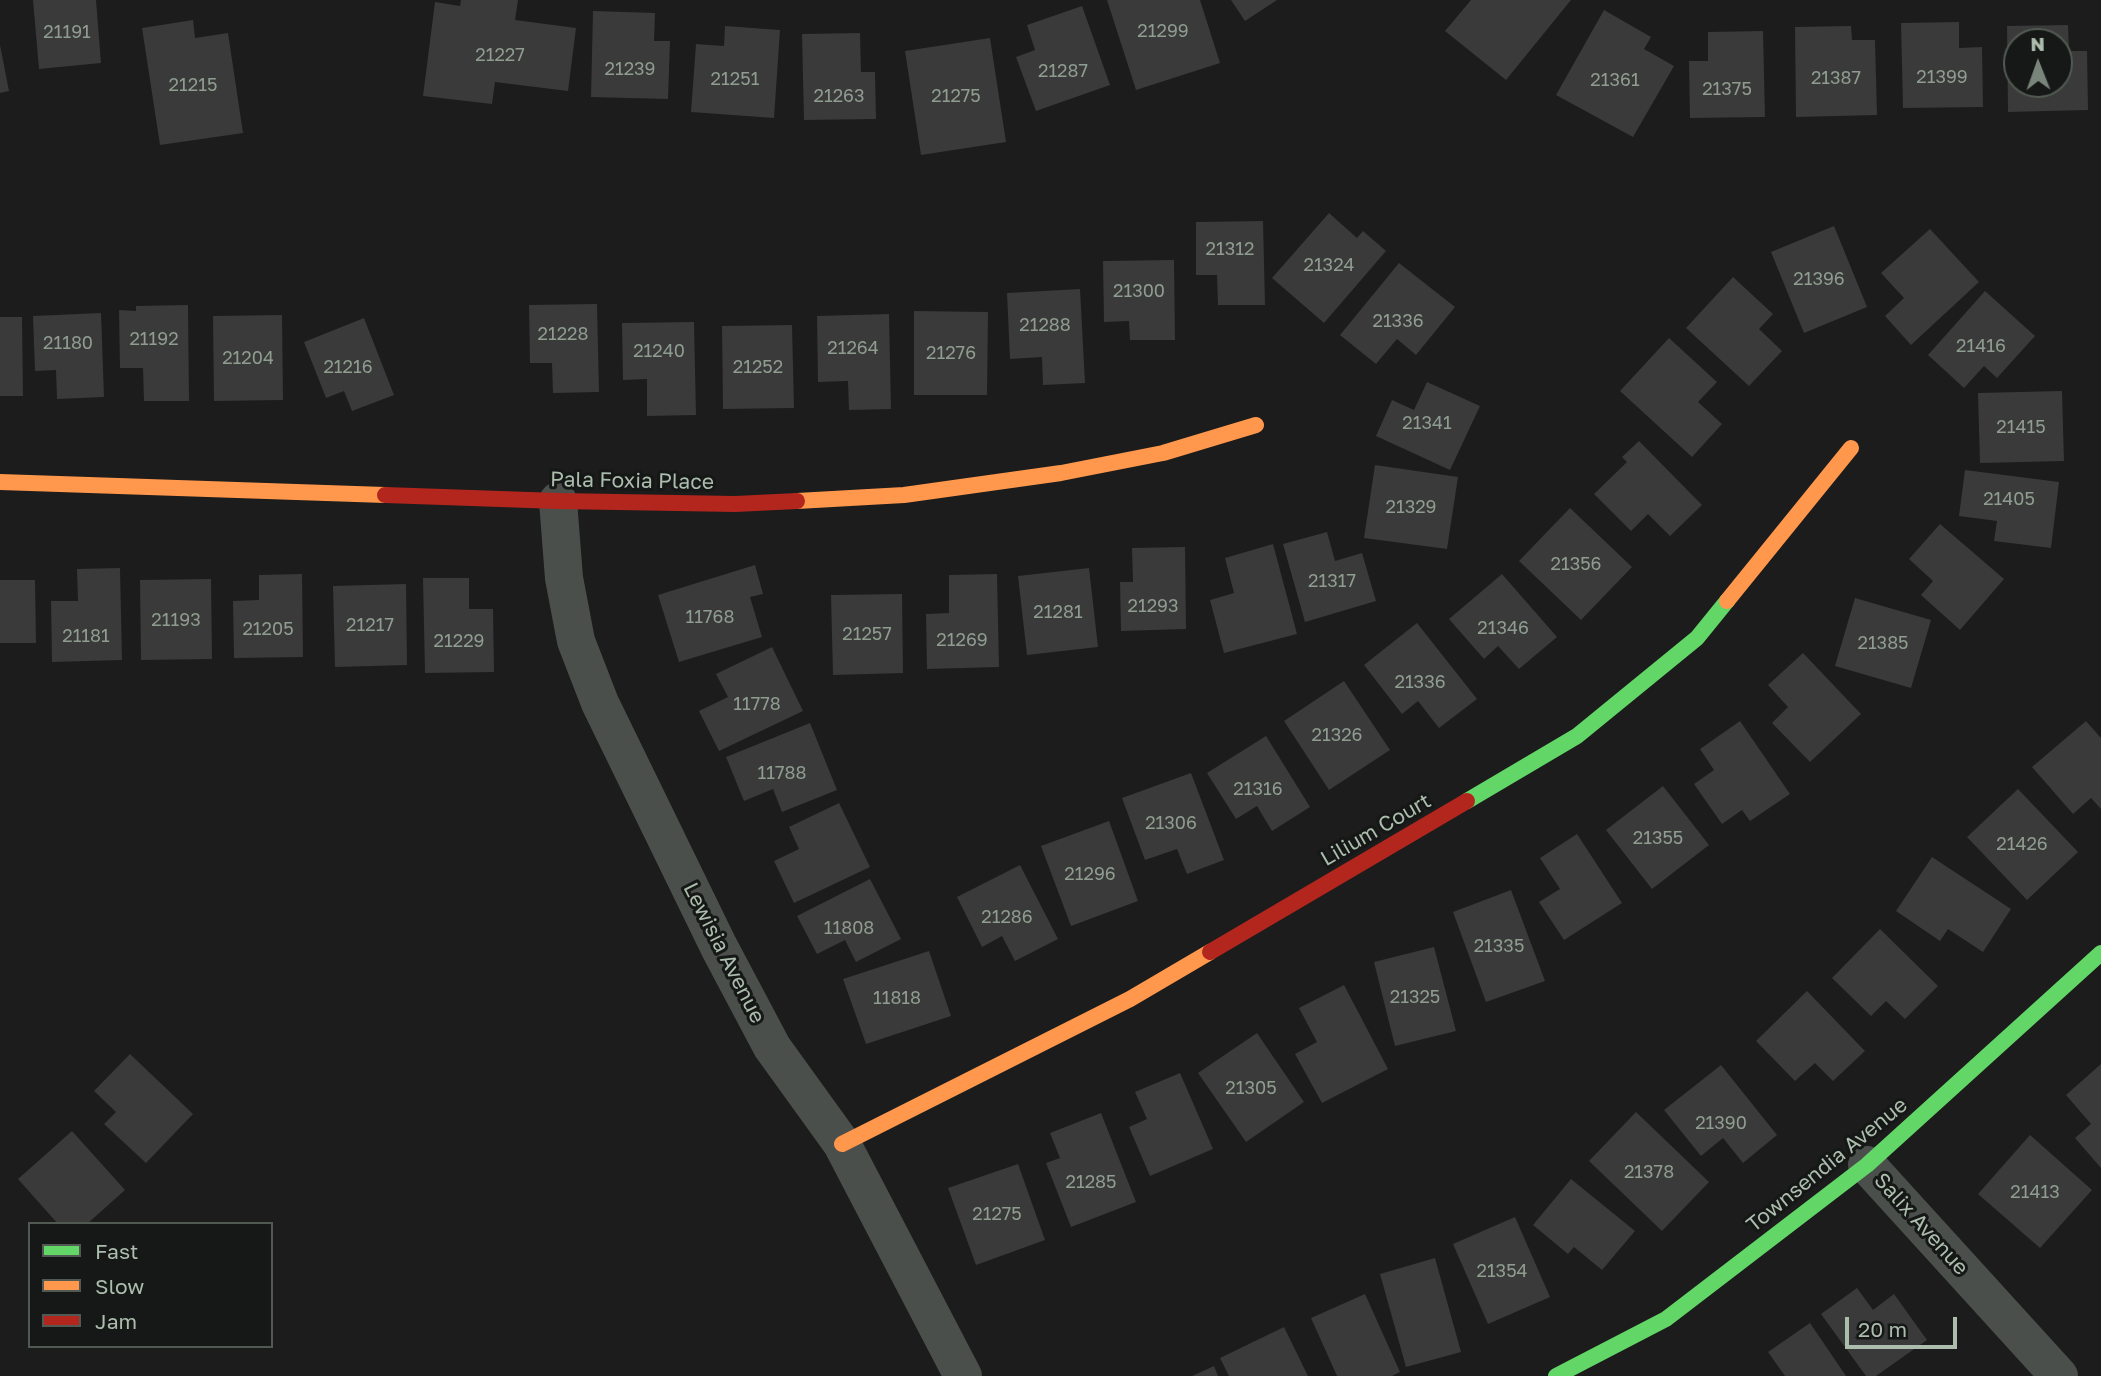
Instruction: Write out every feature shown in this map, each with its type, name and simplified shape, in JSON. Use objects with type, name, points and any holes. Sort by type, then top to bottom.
[{"type":"street","name":"Pala Foxia Place","points":[[0,482],[558,501],[734,504],[904,495],[1061,473],[1163,453],[1256,425]]},
{"type":"street","name":"Lilium Court","points":[[842,1144],[1130,999],[1577,736],[1697,638],[1851,448]]},
{"type":"street","name":"Lewisia Avenue","points":[[558,501],[564,578],[576,641],[600,703],[719,947],[772,1047],[842,1144],[963,1376]]},
{"type":"street","name":"Townsendia Avenue","points":[[1556,1376],[1666,1319],[1867,1165],[2101,953]]},
{"type":"street","name":"Salix Avenue","points":[[1867,1165],[2059,1376]]},
{"type":"building","points":[[33,0],[96,0],[101,63],[39,69]]},
{"type":"building","points":[[461,0],[518,0],[515,20],[576,28],[568,91],[495,82],[492,104],[423,96],[435,2],[460,6]]},
{"type":"building","points":[[1107,0],[1200,0],[1220,63],[1136,90]]},
{"type":"building","points":[[1231,0],[1277,0],[1245,21]]},
{"type":"building","points":[[1471,0],[1571,0],[1506,80],[1445,31]]},
{"type":"building","points":[[1082,6],[1110,85],[1036,111],[1016,57],[1035,50],[1027,25]]},
{"type":"building","points":[[1604,10],[1651,37],[1644,49],[1674,66],[1633,137],[1556,95]]},
{"type":"building","points":[[593,11],[655,13],[654,41],[670,41],[668,99],[591,97]]},
{"type":"building","points":[[193,20],[195,38],[228,33],[243,133],[160,145],[142,28]]},
{"type":"building","points":[[1959,22],[1959,48],[1982,47],[1983,107],[1903,108],[1901,23]]},
{"type":"building","points":[[2068,25],[2068,28],[2007,28]]},
{"type":"building","points":[[725,26],[780,30],[774,118],[691,112],[696,44],[724,46]]},
{"type":"building","points":[[1851,26],[1852,40],[1875,40],[1877,115],[1796,117],[1795,27]]},
{"type":"building","points":[[1763,31],[1765,117],[1690,118],[1689,61],[1708,61],[1708,32]]},
{"type":"building","points":[[860,33],[861,72],[875,72],[876,119],[804,120],[802,34]]},
{"type":"building","points":[[990,38],[1006,142],[921,155],[905,51]]},
{"type":"building","points":[[0,45],[9,91],[0,93]]},
{"type":"building","points":[[2073,51],[2087,51],[2088,110],[2008,112],[2008,98],[2073,98]]},
{"type":"building","points":[[1329,213],[1357,238],[1363,231],[1386,251],[1324,323],[1272,278]]},
{"type":"building","points":[[1263,221],[1265,305],[1218,305],[1217,275],[1196,275],[1196,222]]},
{"type":"building","points":[[1834,226],[1867,307],[1804,333],[1771,252]]},
{"type":"building","points":[[1930,229],[1979,282],[1911,345],[1885,316],[1904,298],[1881,273]]},
{"type":"building","points":[[1174,260],[1175,340],[1130,340],[1129,321],[1104,322],[1103,261]]},
{"type":"building","points":[[1399,263],[1455,307],[1416,355],[1397,339],[1376,364],[1340,335]]},
{"type":"building","points":[[1733,277],[1773,314],[1759,329],[1782,351],[1749,386],[1686,328]]},
{"type":"building","points":[[1080,289],[1085,383],[1043,385],[1042,357],[1010,359],[1007,293]]},
{"type":"building","points":[[1985,291],[2035,336],[1997,378],[1984,366],[1964,388],[1928,355]]},
{"type":"building","points":[[597,304],[599,392],[553,393],[552,363],[530,363],[529,305]]},
{"type":"building","points":[[188,305],[189,401],[144,401],[143,368],[120,368],[119,310],[136,311],[136,306]]},
{"type":"building","points":[[914,311],[988,312],[987,395],[914,395]]},
{"type":"building","points":[[101,313],[104,397],[57,399],[56,370],[35,371],[33,316]]},
{"type":"building","points":[[889,314],[891,409],[849,410],[848,381],[818,382],[817,316]]},
{"type":"building","points":[[282,315],[283,400],[214,401],[213,316]]},
{"type":"building","points":[[0,317],[22,317],[23,396],[0,396]]},
{"type":"building","points":[[364,318],[394,395],[352,411],[344,391],[326,398],[304,342]]},
{"type":"building","points":[[694,322],[696,415],[647,416],[647,379],[623,380],[622,323]]},
{"type":"building","points":[[792,325],[794,408],[723,409],[722,326]]},
{"type":"building","points":[[1669,338],[1717,382],[1698,402],[1722,424],[1692,457],[1620,391]]},
{"type":"building","points":[[1427,382],[1480,406],[1450,470],[1376,436],[1392,400],[1414,410]]},
{"type":"building","points":[[2062,391],[2064,461],[1980,463],[1978,393]]},
{"type":"building","points":[[1639,441],[1702,505],[1670,536],[1648,514],[1631,531],[1594,494],[1627,462],[1622,457]]},
{"type":"building","points":[[1375,465],[1458,477],[1447,549],[1364,538]]},
{"type":"building","points":[[1965,470],[2059,482],[2051,548],[1994,541],[1997,521],[1959,516]]},
{"type":"building","points":[[1570,508],[1632,567],[1581,620],[1519,561]]},
{"type":"building","points":[[1940,524],[2004,579],[1960,630],[1921,595],[1933,581],[1909,559]]},
{"type":"building","points":[[1327,532],[1335,561],[1362,553],[1376,601],[1305,622],[1283,544]]},
{"type":"building","points":[[1273,544],[1297,634],[1224,653],[1210,600],[1234,593],[1225,558]]},
{"type":"building","points":[[1185,547],[1186,629],[1121,631],[1120,582],[1133,582],[1132,548]]},
{"type":"building","points":[[755,565],[763,594],[750,597],[762,637],[679,662],[658,595]]},
{"type":"building","points":[[120,568],[122,660],[52,662],[51,601],[78,601],[77,569]]},
{"type":"building","points":[[1089,568],[1098,647],[1027,655],[1018,576]]},
{"type":"building","points":[[302,574],[303,657],[234,658],[233,601],[259,600],[259,575]]},
{"type":"building","points":[[997,574],[999,667],[927,669],[926,614],[949,613],[949,575]]},
{"type":"building","points":[[1502,574],[1557,637],[1519,669],[1498,646],[1484,659],[1449,619]]},
{"type":"building","points":[[423,578],[469,578],[469,609],[493,609],[494,672],[425,673]]},
{"type":"building","points":[[211,579],[212,659],[141,660],[140,580]]},
{"type":"building","points":[[0,580],[35,580],[36,643],[0,643]]},
{"type":"building","points":[[406,584],[407,665],[335,667],[333,586]]},
{"type":"building","points":[[902,594],[903,673],[833,675],[831,595]]},
{"type":"building","points":[[1855,598],[1931,620],[1911,688],[1835,666]]},
{"type":"building","points":[[1417,623],[1477,699],[1439,728],[1418,701],[1402,714],[1364,665]]},
{"type":"building","points":[[772,647],[803,711],[719,751],[699,711],[728,697],[716,674]]},
{"type":"building","points":[[1803,653],[1861,714],[1810,762],[1772,723],[1788,707],[1768,685]]},
{"type":"building","points":[[1344,681],[1390,750],[1329,790],[1284,721]]},
{"type":"building","points":[[1740,721],[1790,794],[1750,821],[1742,810],[1722,824],[1694,784],[1714,770],[1700,749]]},
{"type":"building","points":[[2086,721],[2101,738],[2101,809],[2091,798],[2073,814],[2032,767]]},
{"type":"building","points":[[810,723],[837,790],[782,812],[773,789],[744,801],[726,757]]},
{"type":"building","points":[[1266,736],[1310,807],[1272,831],[1257,806],[1236,819],[1207,773]]},
{"type":"building","points":[[1191,773],[1224,860],[1187,874],[1177,849],[1145,860],[1122,798]]},
{"type":"building","points":[[1663,786],[1709,845],[1652,889],[1606,830]]},
{"type":"building","points":[[2018,789],[2078,852],[2027,900],[1967,837]]},
{"type":"building","points":[[839,803],[870,867],[794,903],[774,861],[799,849],[789,827]]},
{"type":"building","points":[[1109,821],[1138,901],[1071,926],[1041,846]]},
{"type":"building","points":[[1577,834],[1622,903],[1564,940],[1539,902],[1560,889],[1540,858]]},
{"type":"building","points":[[1932,857],[2011,909],[1983,952],[1948,929],[1940,941],[1896,911]]},
{"type":"building","points":[[1020,865],[1058,939],[1015,961],[1002,936],[982,947],[957,897]]},
{"type":"building","points":[[870,879],[901,939],[856,962],[845,940],[817,954],[797,916]]},
{"type":"building","points":[[1511,890],[1545,981],[1486,1002],[1453,912]]},
{"type":"building","points":[[1880,929],[1938,986],[1905,1019],[1886,1001],[1871,1016],[1832,978]]},
{"type":"building","points":[[1434,947],[1456,1031],[1395,1046],[1374,962]]},
{"type":"building","points":[[929,951],[951,1016],[866,1044],[843,979]]},
{"type":"building","points":[[1344,985],[1388,1069],[1322,1103],[1295,1054],[1317,1042],[1299,1008]]},
{"type":"building","points":[[1807,991],[1865,1051],[1833,1081],[1815,1063],[1795,1081],[1756,1041]]},
{"type":"building","points":[[1257,1033],[1304,1102],[1246,1142],[1198,1073]]},
{"type":"building","points":[[130,1054],[193,1114],[146,1163],[104,1124],[116,1112],[94,1091]]},
{"type":"building","points":[[2101,1064],[2101,1168],[2075,1138],[2091,1124],[2066,1095]]},
{"type":"building","points":[[1721,1065],[1777,1135],[1743,1163],[1723,1138],[1701,1156],[1664,1110]]},
{"type":"building","points":[[1180,1073],[1213,1149],[1150,1176],[1129,1127],[1147,1119],[1135,1092]]},
{"type":"building","points":[[1636,1112],[1709,1182],[1662,1231],[1589,1161]]},
{"type":"building","points":[[1101,1113],[1136,1202],[1071,1227],[1046,1163],[1060,1158],[1050,1133]]},
{"type":"building","points":[[72,1131],[125,1190],[89,1222],[56,1222],[18,1179]]},
{"type":"building","points":[[2030,1135],[2092,1190],[2040,1248],[1978,1194]]},
{"type":"building","points":[[1018,1164],[1045,1240],[976,1265],[948,1188]]},
{"type":"building","points":[[1571,1179],[1635,1231],[1602,1270],[1574,1247],[1568,1254],[1533,1225]]},
{"type":"building","points":[[1515,1217],[1550,1297],[1488,1324],[1453,1244]]},
{"type":"building","points":[[1435,1258],[1461,1352],[1406,1367],[1380,1274]]},
{"type":"building","points":[[1857,1288],[1873,1310],[1894,1294],[1927,1340],[1876,1376],[1866,1376],[1821,1314]]},
{"type":"building","points":[[1365,1294],[1400,1372],[1392,1376],[1337,1376],[1311,1318]]},
{"type":"building","points":[[1810,1323],[1846,1376],[1785,1376],[1768,1352]]},
{"type":"building","points":[[1284,1327],[1308,1376],[1229,1376],[1220,1358]]},
{"type":"building","points":[[1214,1366],[1218,1376],[1192,1376]]},
{"type":"traffic: fast","points":[[1467,801],[1577,736],[1697,638],[1727,601]]},
{"type":"traffic: fast","points":[[1556,1376],[1666,1319],[1867,1165],[2101,953]]},
{"type":"traffic: slow","points":[[797,501],[904,495],[1061,473],[1163,453],[1256,425]]},
{"type":"traffic: slow","points":[[1727,601],[1851,448]]},
{"type":"traffic: slow","points":[[0,482],[385,495]]},
{"type":"traffic: slow","points":[[842,1144],[1130,999],[1210,952]]},
{"type":"traffic: jam","points":[[385,495],[735,504],[797,501]]},
{"type":"traffic: jam","points":[[1210,952],[1467,801]]}]
